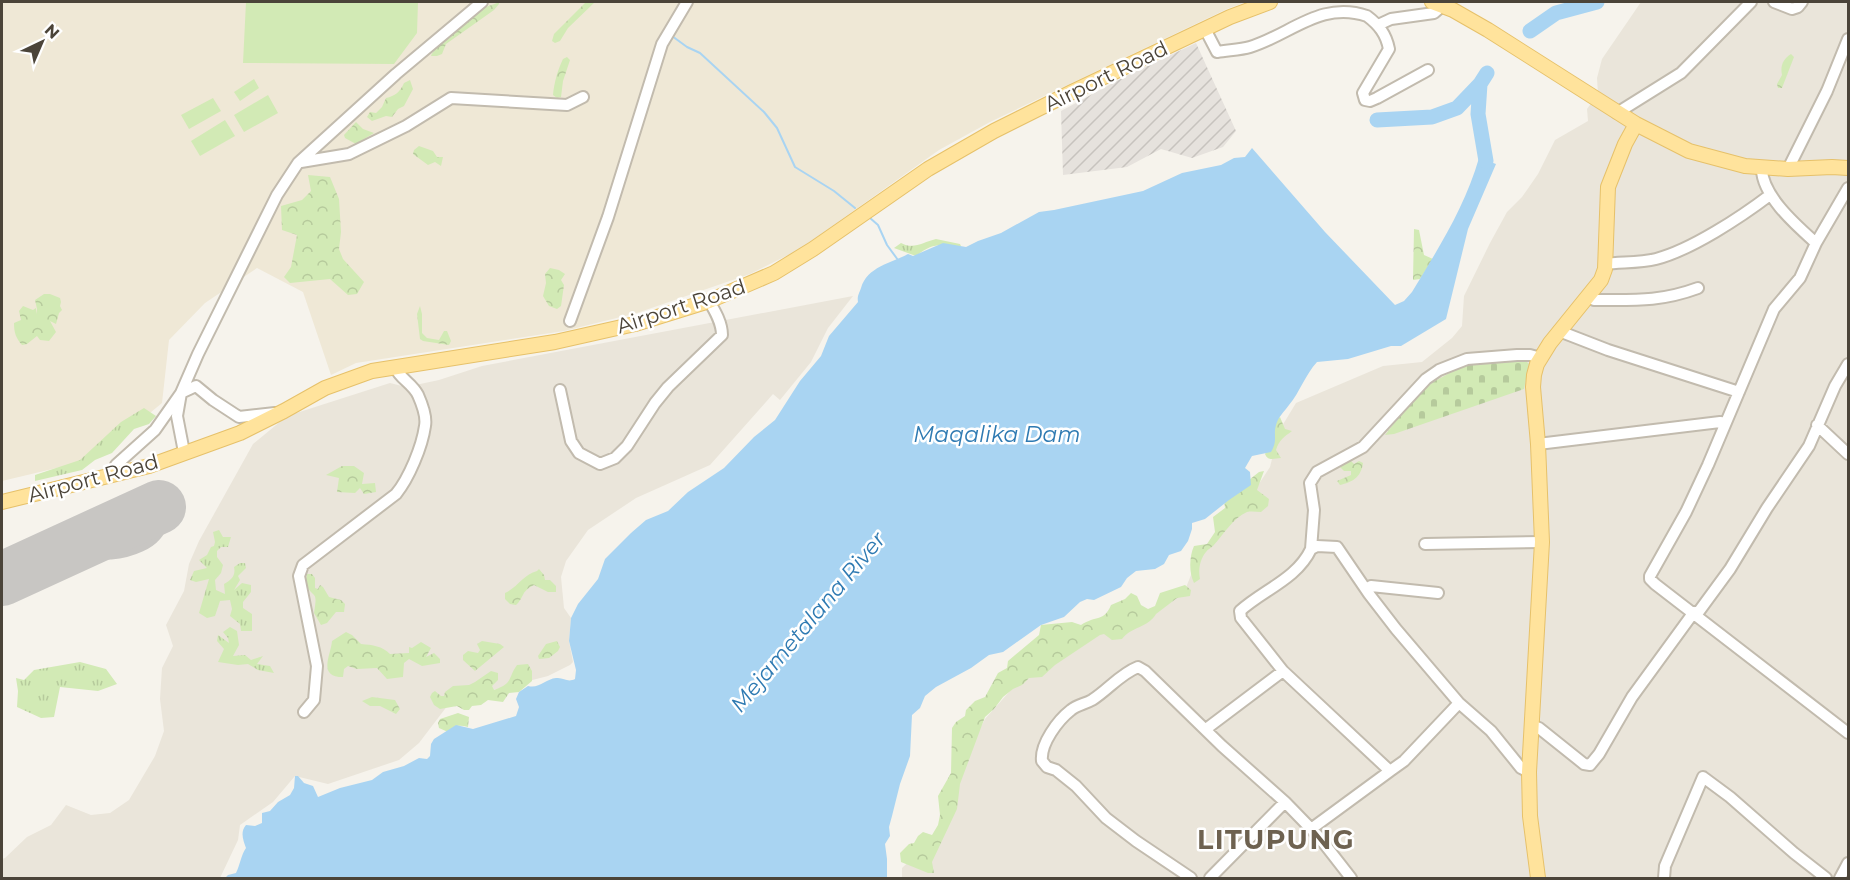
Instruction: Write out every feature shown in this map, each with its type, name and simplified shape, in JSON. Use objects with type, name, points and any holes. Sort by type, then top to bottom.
[{"type":"main road","name":"Airport Road","points":[[2,502],[149,466],[240,434],[325,388],[362,374],[555,342],[635,324],[709,301],[774,273],[813,249],[927,168],[987,135],[1205,29],[1270,2]]},
{"type":"main road","points":[[1437,4],[1488,30],[1617,113],[1689,151],[1711,158],[1762,168],[1848,168]]},
{"type":"main road","points":[[1617,113],[1624,130],[1625,144]]},
{"type":"main road","points":[[1538,879],[1530,816],[1529,772],[1542,542],[1534,375],[1541,358],[1559,332],[1601,280],[1605,264],[1608,188],[1625,144],[1636,124]]},
{"type":"main road","points":[[1625,144],[1643,136],[1660,136]]},
{"type":"main road","name":"Airport Road","points":[[2,493],[106,470],[116,465],[184,452]]},
{"type":"street","points":[[116,465],[155,430],[181,393],[277,195],[298,163],[396,74],[482,2]]},
{"type":"street","points":[[570,321],[608,217],[663,44],[687,2]]},
{"type":"street","points":[[1617,113],[1681,73],[1751,2]]},
{"type":"street","points":[[1774,2],[1792,9],[1798,7],[1802,2]]},
{"type":"street","points":[[1205,29],[1217,52],[1249,48],[1266,40],[1302,16],[1327,5],[1338,4],[1357,8],[1378,25],[1387,40],[1389,50],[1363,93],[1365,100],[1370,101],[1392,92],[1428,70]]},
{"type":"street","points":[[1378,25],[1391,19],[1434,13],[1437,4]]},
{"type":"street","points":[[1788,169],[1827,92],[1848,39]]},
{"type":"street","points":[[298,163],[349,153],[406,126],[451,98],[567,105],[583,97]]},
{"type":"street","points":[[1762,168],[1762,177],[1770,195],[1816,243]]},
{"type":"street","points":[[1848,188],[1816,243],[1800,278],[1774,309],[1686,512],[1650,576],[1655,584],[1848,733]]},
{"type":"street","points":[[1605,264],[1655,259],[1681,250],[1750,210],[1770,195]]},
{"type":"street","points":[[1589,297],[1594,300],[1646,300],[1675,297],[1698,288]]},
{"type":"street","points":[[560,390],[571,441],[579,453],[600,464],[615,458],[637,432],[668,387],[722,335],[716,314],[709,301]]},
{"type":"street","points":[[1559,332],[1739,392]]},
{"type":"street","points":[[1390,771],[1283,671],[1241,618],[1240,611],[1306,560],[1311,549],[1315,521],[1310,483],[1317,472],[1363,447],[1426,379],[1439,370],[1467,359],[1523,355],[1541,358]]},
{"type":"street","points":[[1531,725],[1539,728],[1584,764],[1590,765],[1599,754],[1620,714],[1638,688],[1730,569],[1767,508],[1809,446],[1835,386],[1848,364]]},
{"type":"street","points":[[304,712],[314,700],[317,666],[299,576],[303,565],[396,494],[404,484],[426,425],[418,395],[412,386],[399,377],[395,367]]},
{"type":"street","points":[[181,393],[196,386],[239,417],[284,411]]},
{"type":"street","points":[[181,393],[177,416],[184,452]]},
{"type":"street","points":[[1538,444],[1725,423]]},
{"type":"street","points":[[1817,425],[1848,454]]},
{"type":"street","points":[[1425,544],[1542,542]]},
{"type":"street","points":[[1311,549],[1317,546],[1337,547],[1396,629],[1459,703],[1491,731],[1521,768],[1529,772]]},
{"type":"street","points":[[1367,589],[1371,586],[1438,593]]},
{"type":"street","points":[[1191,879],[1106,818],[1076,786],[1056,770],[1047,767],[1042,761],[1041,756],[1055,728],[1071,710],[1090,701],[1123,675],[1138,667],[1285,802],[1311,829],[1351,879]]},
{"type":"street","points":[[1206,729],[1283,671]]},
{"type":"street","points":[[1311,829],[1404,761],[1459,703]]},
{"type":"street","points":[[1665,879],[1665,866],[1703,777],[1730,797],[1826,879]]},
{"type":"street","points":[[1210,879],[1285,802]]},
{"type":"street","points":[[1840,879],[1848,862]]},
{"type":"shaded area","points":[[2,2],[1246,2],[990,122],[939,150],[800,249],[750,274],[637,313],[564,331],[356,363],[331,375],[303,292],[257,268],[205,303],[169,340],[162,403],[116,441],[86,461],[2,481]]},
{"type":"shaded area","points":[[1641,2],[1848,2],[1848,878],[902,878],[902,868],[915,856],[927,852],[955,805],[965,758],[985,719],[1010,691],[1031,673],[1122,618],[1150,612],[1185,590],[1197,560],[1251,496],[1270,467],[1279,431],[1296,403],[1383,366],[1422,362],[1452,338],[1462,326],[1464,296],[1507,212],[1522,197],[1538,174],[1555,140],[1588,121],[1587,109],[1598,94],[1597,78],[1602,59]]},
{"type":"shaded area","points":[[1196,43],[1236,131],[1223,147],[1192,158],[1161,149],[1127,167],[1063,175],[1061,111],[1126,76]]},
{"type":"shaded area","points":[[853,296],[828,328],[811,362],[780,400],[773,394],[710,465],[636,498],[588,530],[566,561],[561,577],[564,608],[571,618],[569,641],[573,662],[570,665],[548,676],[451,701],[419,743],[399,760],[328,784],[295,776],[273,802],[240,825],[238,840],[220,878],[2,878],[2,859],[27,837],[51,825],[66,805],[91,815],[110,813],[129,800],[155,756],[164,731],[160,699],[162,668],[173,646],[166,625],[184,591],[189,564],[199,541],[253,444],[287,416],[390,383],[406,387],[439,380],[482,366]]},
{"type":"green space","points":[[246,2],[418,2],[417,33],[394,64],[243,63]]},
{"type":"green space","points":[[499,2],[494,10],[446,44],[442,54],[431,56],[476,12]]},
{"type":"green space","points":[[586,2],[595,2],[568,28],[560,41],[555,43],[552,41],[554,34]]},
{"type":"green space","points":[[1791,54],[1794,57],[1782,88],[1778,88],[1783,63]]},
{"type":"green space","points":[[567,57],[570,60],[563,81],[561,97],[557,98],[553,95],[555,81],[563,59]]},
{"type":"green space","points":[[254,79],[259,88],[240,101],[234,92]]},
{"type":"green space","points":[[410,80],[413,89],[404,106],[398,109],[392,117],[386,116],[372,121],[367,117],[370,112],[376,113],[386,98],[397,93],[404,83]]},
{"type":"green space","points":[[268,95],[278,113],[244,132],[234,115]]},
{"type":"green space","points":[[213,98],[221,111],[189,129],[181,115]]},
{"type":"green space","points":[[225,120],[235,136],[200,156],[191,141]]},
{"type":"green space","points":[[356,122],[363,129],[374,133],[356,144],[344,135]]},
{"type":"green space","points":[[419,146],[433,151],[437,157],[443,157],[441,166],[435,162],[428,165],[413,154]]},
{"type":"green space","points":[[308,175],[330,177],[339,199],[341,232],[339,249],[343,259],[364,282],[357,294],[348,295],[330,279],[290,283],[284,277],[291,267],[297,235],[282,230],[281,206],[302,200],[311,191]]},
{"type":"green space","points":[[1414,229],[1419,230],[1424,255],[1433,259],[1420,279],[1413,280]]},
{"type":"green space","points":[[936,239],[961,246],[933,246],[916,256],[894,248],[901,243],[914,246]]},
{"type":"green space","points":[[550,268],[565,274],[561,280],[564,285],[561,306],[557,309],[549,306],[543,296],[546,283],[545,274]]},
{"type":"green space","points":[[44,294],[60,298],[62,310],[56,324],[50,321],[56,332],[49,341],[40,340],[37,336],[22,345],[14,327],[14,323],[21,320],[19,311],[23,306],[33,310],[36,308],[36,314],[37,309],[35,300]]},
{"type":"green space","points":[[420,306],[422,333],[427,338],[439,340],[444,331],[447,331],[451,341],[449,345],[420,339],[417,314]]},
{"type":"green space","points":[[1522,357],[1529,364],[1524,389],[1394,434],[1385,435],[1418,392],[1435,381],[1457,369],[1487,359]]},
{"type":"green space","points":[[144,408],[156,416],[149,424],[134,429],[112,453],[95,460],[82,470],[35,481],[35,475],[80,460],[121,422]]},
{"type":"green space","points":[[1280,417],[1285,429],[1292,431],[1282,439],[1277,447],[1276,450],[1281,458],[1270,459],[1265,454],[1272,443],[1268,426]]},
{"type":"green space","points":[[1350,460],[1354,464],[1359,461],[1363,463],[1360,472],[1352,481],[1340,485],[1337,481],[1351,475],[1351,471],[1344,471],[1340,467]]},
{"type":"green space","points":[[342,466],[354,466],[364,473],[362,484],[375,483],[376,492],[364,494],[360,488],[355,493],[337,492],[339,478],[326,475]]},
{"type":"green space","points":[[1264,471],[1257,490],[1269,499],[1268,506],[1261,512],[1247,512],[1233,522],[1204,555],[1200,565],[1200,579],[1194,583],[1190,565],[1194,546],[1207,544],[1215,532],[1213,517],[1225,508],[1224,500],[1259,472]]},
{"type":"green space","points":[[219,530],[223,537],[231,537],[228,547],[221,547],[217,551],[217,557],[223,565],[221,573],[215,580],[216,590],[225,594],[224,584],[232,577],[234,567],[245,563],[246,568],[238,576],[240,580],[234,590],[242,583],[251,585],[251,592],[243,602],[243,608],[252,614],[252,631],[241,631],[240,624],[230,616],[232,609],[230,600],[220,601],[215,616],[207,618],[199,613],[209,579],[196,582],[190,580],[194,571],[207,568],[199,560],[207,555],[214,546],[213,532]]},
{"type":"green space","points":[[539,569],[545,580],[550,580],[556,586],[556,592],[548,592],[534,585],[527,590],[516,605],[510,604],[505,599],[505,593]]},
{"type":"green space","points":[[307,574],[312,574],[315,578],[315,588],[318,589],[320,585],[329,597],[341,600],[345,604],[344,612],[336,612],[327,623],[321,625],[314,613],[315,597],[305,583]]},
{"type":"green space","points":[[1185,585],[1191,590],[1190,596],[1177,598],[1149,622],[1122,639],[1112,640],[1104,634],[1100,635],[1055,665],[1042,677],[1029,678],[1003,697],[985,717],[960,784],[957,809],[932,862],[934,873],[928,873],[901,862],[900,853],[909,844],[914,843],[923,832],[932,835],[938,825],[940,815],[938,796],[951,773],[952,728],[965,716],[966,710],[975,701],[985,697],[998,673],[1007,668],[1008,661],[1039,635],[1041,625],[1072,622],[1081,625],[1102,616],[1111,605],[1125,599],[1131,593],[1137,596],[1141,605],[1148,609],[1155,606],[1160,593]]},
{"type":"green space","points":[[230,627],[237,631],[239,645],[233,656],[245,655],[251,660],[263,656],[257,664],[270,666],[274,673],[258,670],[248,664],[218,662],[224,649],[217,641],[218,635],[229,643],[223,632]]},
{"type":"green space","points":[[346,632],[361,644],[377,646],[390,654],[409,653],[409,647],[412,648],[421,642],[431,648],[426,657],[434,653],[440,659],[440,663],[422,666],[409,659],[404,663],[403,677],[387,679],[377,668],[357,669],[348,666],[344,669],[343,677],[335,676],[330,673],[327,664],[332,641]]},
{"type":"green space","points":[[482,641],[500,644],[504,647],[475,671],[463,660],[463,655],[468,651],[478,653],[480,650],[477,644]]},
{"type":"green space","points":[[557,641],[560,647],[558,651],[549,658],[539,659],[538,656],[546,644]]},
{"type":"green space","points":[[80,662],[106,669],[117,684],[98,691],[60,687],[54,717],[41,718],[17,707],[16,678],[24,680],[34,670]]},
{"type":"green space","points":[[528,664],[532,671],[532,681],[519,692],[509,693],[503,702],[488,700],[481,705],[472,706],[469,710],[457,706],[440,709],[434,705],[430,697],[435,691],[444,696],[445,692],[453,686],[469,685],[491,671],[498,673],[498,680],[492,686],[494,690],[507,683],[517,665]]},
{"type":"green space","points":[[372,697],[395,700],[400,709],[396,714],[380,706],[370,706],[362,701]]},
{"type":"green space","points":[[458,713],[469,717],[468,727],[457,726],[448,732],[439,728],[440,719]]},
{"type":"water","name":"Maqalika Dam","points":[[1252,148],[1325,232],[1395,305],[1404,301],[1412,292],[1441,244],[1459,211],[1479,158],[1496,164],[1468,229],[1446,319],[1401,346],[1391,346],[1348,359],[1317,362],[1278,419],[1271,452],[1252,456],[1245,468],[1250,472],[1251,485],[1205,519],[1192,523],[1188,541],[1181,551],[1169,555],[1164,564],[1155,569],[1136,571],[1121,587],[1094,600],[1087,599],[1080,602],[1064,617],[1041,625],[1003,652],[989,655],[925,696],[920,708],[912,715],[910,756],[889,827],[890,836],[885,844],[887,878],[225,878],[236,873],[246,848],[243,830],[246,825],[255,826],[262,823],[262,813],[270,811],[278,802],[290,795],[294,788],[295,776],[313,786],[318,797],[340,788],[372,780],[383,772],[404,766],[419,758],[427,759],[430,756],[434,739],[456,725],[473,729],[516,716],[519,707],[516,699],[519,692],[528,686],[536,686],[556,678],[575,679],[576,670],[569,641],[571,618],[578,604],[598,579],[605,559],[646,520],[668,511],[688,492],[724,468],[754,437],[775,420],[800,381],[821,356],[829,336],[858,302],[858,295],[864,281],[874,270],[908,254],[913,256],[943,243],[966,247],[1001,233],[1039,212],[1143,191],[1182,173],[1221,165],[1234,158],[1245,157]]},
{"type":"waterway","name":"Mejametalana River","points":[[1530,31],[1556,13],[1597,2]]},
{"type":"waterway","points":[[672,36],[700,53],[764,112],[777,128],[795,167],[834,191],[855,208]]},
{"type":"waterway","name":"Mejametalana River","points":[[1486,161],[1478,114],[1480,84],[1487,73]]},
{"type":"waterway","name":"Mejametalana River","points":[[1377,120],[1432,117],[1457,108],[1480,84]]},
{"type":"waterway","points":[[870,218],[878,225],[887,245],[898,260]]},
{"type":"taxiway","points":[[56,554],[84,548],[111,549],[131,545],[151,534],[157,522],[156,513],[146,503],[134,503],[123,516],[102,533]]},
{"type":"runway","points":[[2,579],[159,507]]},
{"type":"district","name":"LITUPUNG","points":[[1276,839]]}]
